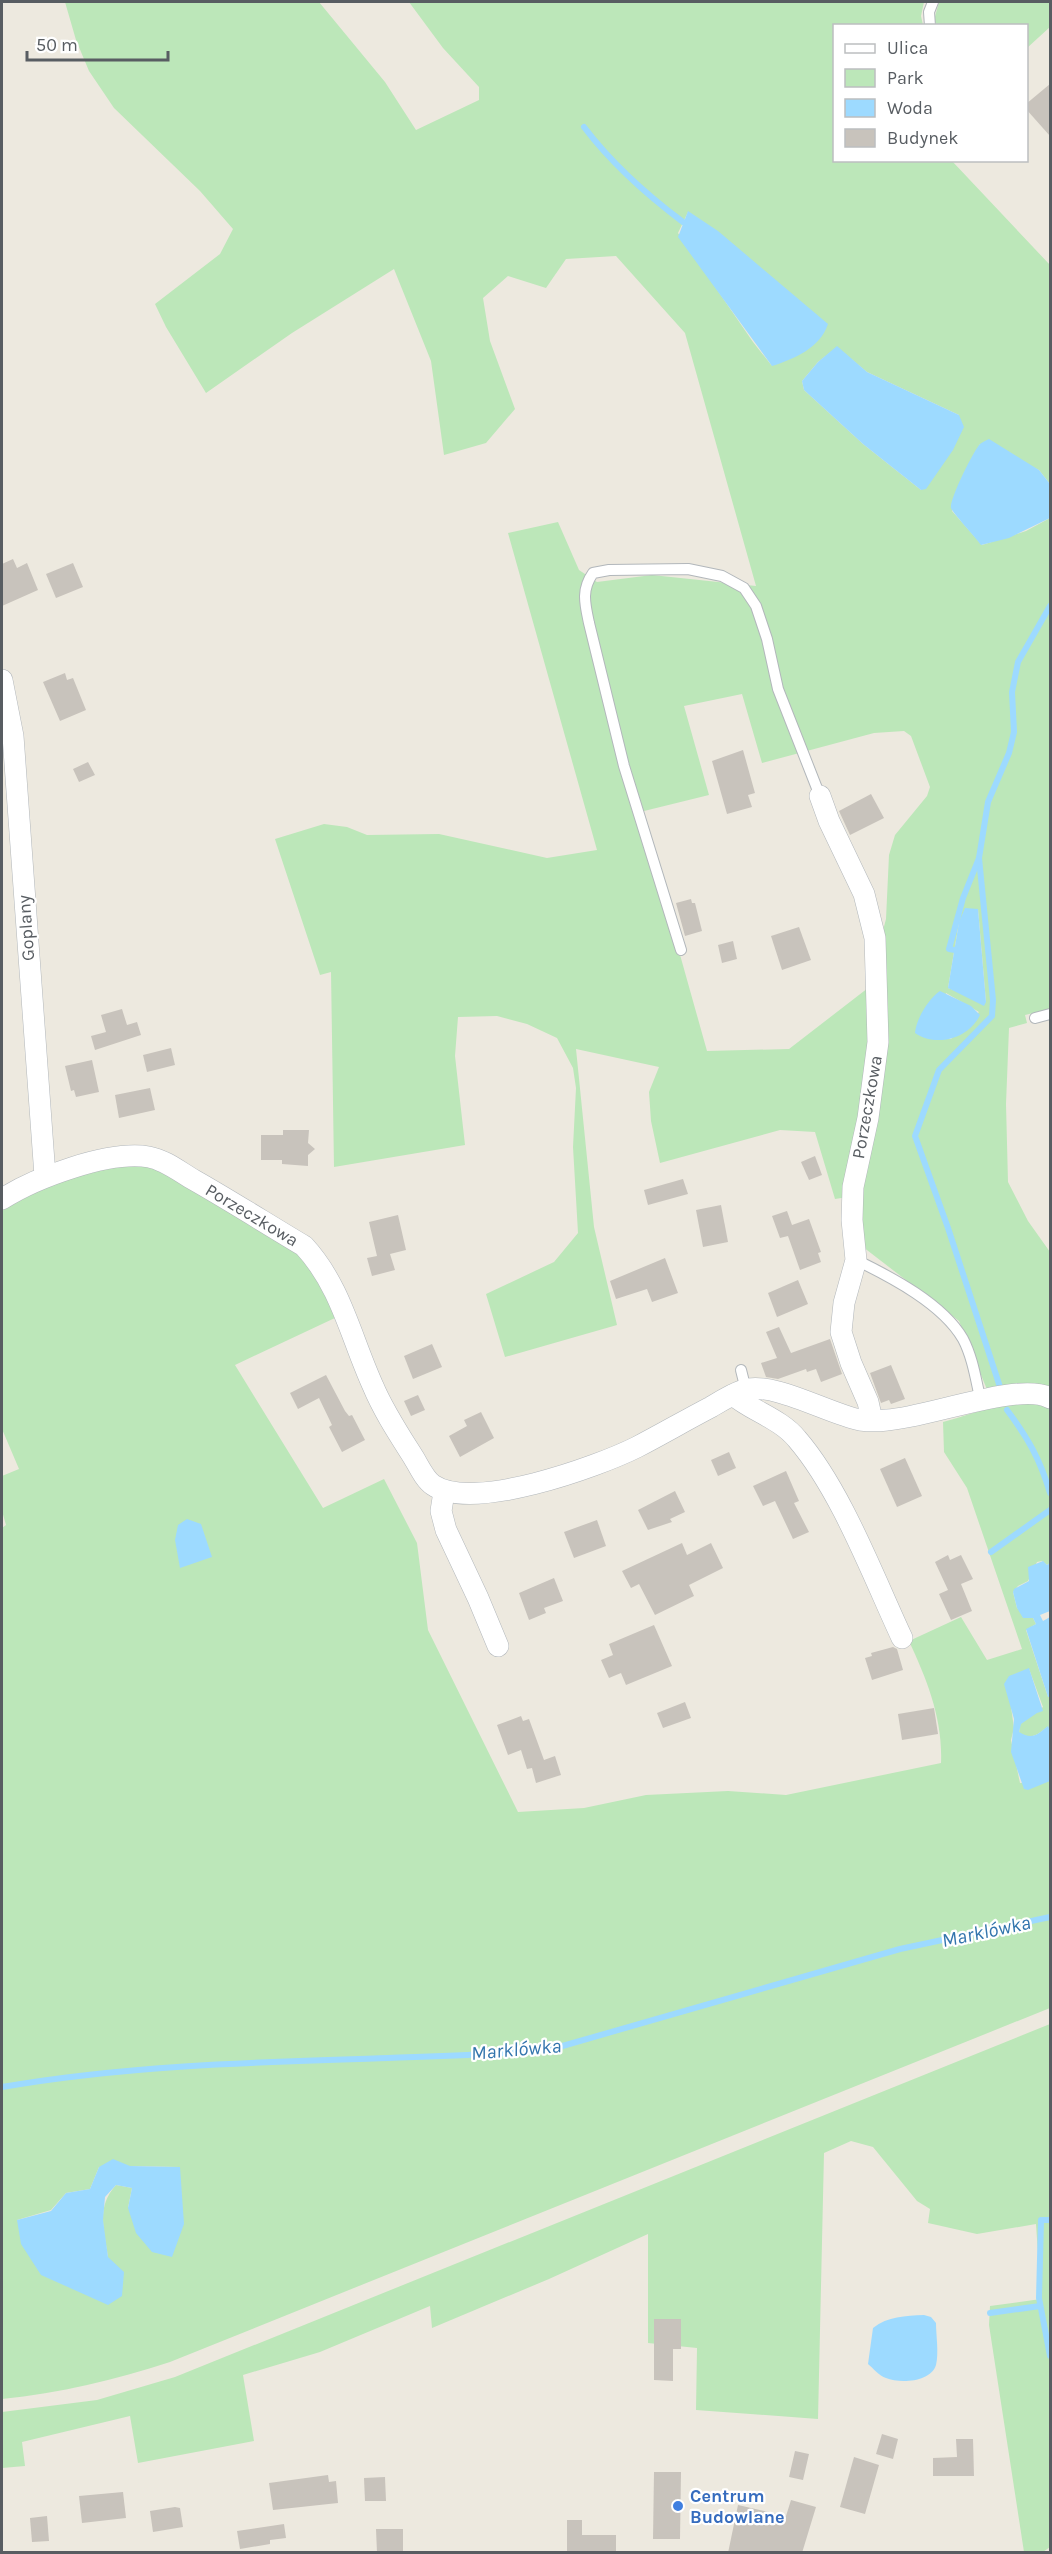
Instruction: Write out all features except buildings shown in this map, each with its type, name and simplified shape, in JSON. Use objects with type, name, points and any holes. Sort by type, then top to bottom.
[{"type":"street","name":"Goplany","points":[[2,683],[13,736],[45,1176]]},
{"type":"street","name":"Porzeczkowa","points":[[820,796],[829,821],[864,894],[875,938],[878,1042],[868,1118],[853,1187],[852,1220],[856,1260],[844,1303],[841,1332],[851,1363],[868,1402],[872,1420]]},
{"type":"street","name":"Porzeczkowa","points":[[2,1199],[45,1176],[105,1160],[129,1156],[150,1157],[183,1173],[304,1246],[320,1263],[334,1288],[373,1387],[402,1440],[430,1483],[444,1492]]},
{"type":"street","points":[[740,1385],[747,1407],[784,1427],[796,1437],[821,1472],[902,1638]]},
{"type":"street","points":[[498,1646],[446,1530],[441,1511],[444,1492],[471,1495],[511,1488],[590,1468],[637,1447],[740,1385],[777,1393],[860,1420],[908,1417],[1026,1392],[1044,1394],[1050,1398]]},
{"type":"lane","points":[[930,24],[929,12],[933,2]]},
{"type":"lane","points":[[681,950],[624,766],[589,623],[584,600],[585,583],[593,573],[609,570],[687,569],[722,576],[744,588],[756,606],[767,639],[778,689],[820,796]]},
{"type":"lane","points":[[1035,1018],[1050,1014]]},
{"type":"lane","points":[[856,1260],[925,1301],[948,1319],[963,1340],[972,1363],[981,1402]]},
{"type":"green space","points":[[65,2],[319,2],[385,82],[416,130],[479,100],[479,87],[443,48],[409,2],[924,2],[921,16],[923,24],[833,24],[833,162],[953,162],[1050,265],[1050,484],[1039,470],[980,444],[952,511],[982,545],[1026,531],[1050,518],[1050,1009],[1025,1015],[1027,1023],[1009,1028],[1006,1104],[1008,1182],[1028,1221],[1050,1252],[1050,1387],[1017,1385],[988,1392],[959,1321],[863,1247],[848,1197],[835,1199],[815,1132],[780,1130],[660,1163],[651,1121],[649,1092],[659,1067],[576,1049],[594,1227],[617,1325],[505,1357],[486,1294],[554,1262],[578,1233],[573,1147],[576,1088],[573,1068],[557,1038],[527,1024],[497,1016],[458,1017],[455,1056],[465,1145],[334,1167],[331,972],[320,975],[275,839],[324,824],[347,827],[367,835],[439,834],[547,858],[597,850],[508,533],[558,522],[579,570],[597,582],[652,575],[756,586],[685,333],[616,256],[566,259],[546,288],[508,276],[483,298],[490,341],[515,409],[486,443],[444,455],[431,361],[394,269],[292,333],[206,393],[166,327],[155,304],[220,254],[233,229],[200,191],[114,108],[89,71],[76,40]],"holes":[[[688,212],[772,366],[678,233]],[[837,347],[867,372],[959,415],[921,490],[863,444],[804,390],[802,381],[818,362]],[[742,694],[762,763],[874,733],[904,731],[911,736],[930,787],[927,796],[895,835],[889,855],[886,919],[868,988],[789,1049],[707,1051],[640,812],[709,795],[684,706]],[[978,909],[986,1002],[948,988],[959,922]],[[946,993],[979,1012],[951,1039],[930,1039]]]},
{"type":"green space","points":[[939,2],[1050,2],[1050,27],[1028,47],[1028,24],[936,24],[934,20]]},
{"type":"green space","points":[[140,1163],[181,1181],[280,1241],[306,1261],[337,1317],[235,1365],[323,1508],[384,1479],[417,1543],[428,1630],[518,1812],[584,1808],[646,1795],[728,1791],[786,1795],[941,1763],[939,1731],[933,1700],[909,1641],[961,1617],[987,1660],[1022,1649],[967,1488],[944,1452],[943,1422],[1010,1404],[1024,1403],[1050,1407],[1050,1563],[1047,1565],[1042,1561],[1037,1562],[1028,1581],[1018,1586],[1013,1592],[1017,1608],[1033,1618],[1036,1624],[1026,1630],[1048,1697],[1050,1697],[1050,1730],[1047,1727],[1031,1736],[1019,1733],[1020,1724],[1043,1707],[1029,1669],[1011,1707],[1014,1728],[1011,1740],[1020,1783],[1050,1781],[1050,2008],[170,2362],[87,2385],[2,2399],[2,1528],[6,1525],[2,1511],[2,1476],[19,1469],[2,1429],[2,1211],[34,1191],[67,1178]],"holes":[[[99,2167],[179,2167],[128,2208],[132,2188],[116,2185],[110,2193],[104,2210],[108,2257],[17,2220],[51,2210],[66,2193],[90,2189]]]},
{"type":"green space","points":[[1050,2024],[1050,2547],[1043,2552],[1024,2552],[989,2325],[990,2306],[1041,2299],[1036,2224],[977,2234],[928,2223],[930,2209],[917,2201],[873,2147],[851,2141],[824,2153],[818,2419],[696,2410],[697,2348],[648,2343],[648,2234],[432,2328],[430,2306],[320,2352],[243,2375],[254,2441],[138,2463],[130,2416],[22,2442],[25,2466],[2,2468],[2,2412],[97,2400],[175,2377]]},
{"type":"water","points":[[688,211],[718,231],[828,324],[813,346],[789,360],[772,366],[678,237]]},
{"type":"water","points":[[837,346],[867,372],[959,415],[964,427],[953,450],[926,489],[921,490],[863,444],[804,390],[802,381],[818,362]]},
{"type":"water","points":[[989,439],[1039,470],[1050,484],[1050,518],[1009,538],[981,545],[955,514],[951,503],[973,455],[980,444]]},
{"type":"water","points":[[965,908],[978,909],[986,1002],[984,1006],[948,988],[959,922]]},
{"type":"water","points":[[940,991],[971,1006],[980,1015],[968,1030],[960,1035],[933,1040],[915,1033],[920,1015]]},
{"type":"water","points":[[187,1519],[201,1524],[212,1557],[180,1568],[175,1540],[178,1525]]},
{"type":"water","points":[[1043,1561],[1047,1565],[1050,1563],[1050,1611],[1040,1615],[1043,1621],[1050,1617],[1050,1697],[1048,1697],[1026,1629],[1036,1624],[1033,1618],[1023,1618],[1017,1608],[1013,1592],[1014,1589],[1029,1581],[1028,1567]]},
{"type":"water","points":[[1029,1668],[1043,1711],[1021,1724],[1019,1732],[1031,1736],[1048,1726],[1050,1730],[1050,1781],[1028,1790],[1024,1789],[1011,1752],[1014,1719],[1004,1684],[1009,1676]]},
{"type":"water","points":[[113,2159],[130,2166],[180,2167],[184,2224],[172,2257],[152,2252],[136,2233],[128,2208],[132,2188],[116,2185],[105,2197],[103,2220],[108,2257],[124,2272],[122,2296],[108,2305],[41,2275],[21,2244],[17,2220],[51,2211],[66,2193],[90,2189],[99,2167]]},
{"type":"water","points":[[924,2315],[931,2317],[936,2323],[937,2360],[933,2371],[922,2378],[907,2381],[892,2380],[881,2376],[868,2364],[873,2328],[891,2319]]},
{"type":"waterway","points":[[584,127],[630,178],[683,222]]},
{"type":"waterway","points":[[955,950],[949,949],[963,898],[979,858],[988,802],[1009,753],[1014,732],[1012,692],[1018,662],[1050,606]]},
{"type":"waterway","points":[[979,858],[993,1000],[992,1016],[939,1070],[915,1136],[1000,1387]]},
{"type":"waterway","points":[[1007,1410],[1033,1449],[1050,1493]]},
{"type":"waterway","points":[[991,1552],[1050,1510]]},
{"type":"waterway","name":"Marklówka","points":[[2,2087],[146,2069],[511,2053],[552,2049],[900,1949],[1050,1917]]},
{"type":"waterway","points":[[1050,2220],[1041,2220],[1039,2298],[1050,2356]]},
{"type":"waterway","points":[[990,2313],[1040,2306]]},
{"type":"place","name":"Centrum Budowlane","points":[[678,2506]]}]
